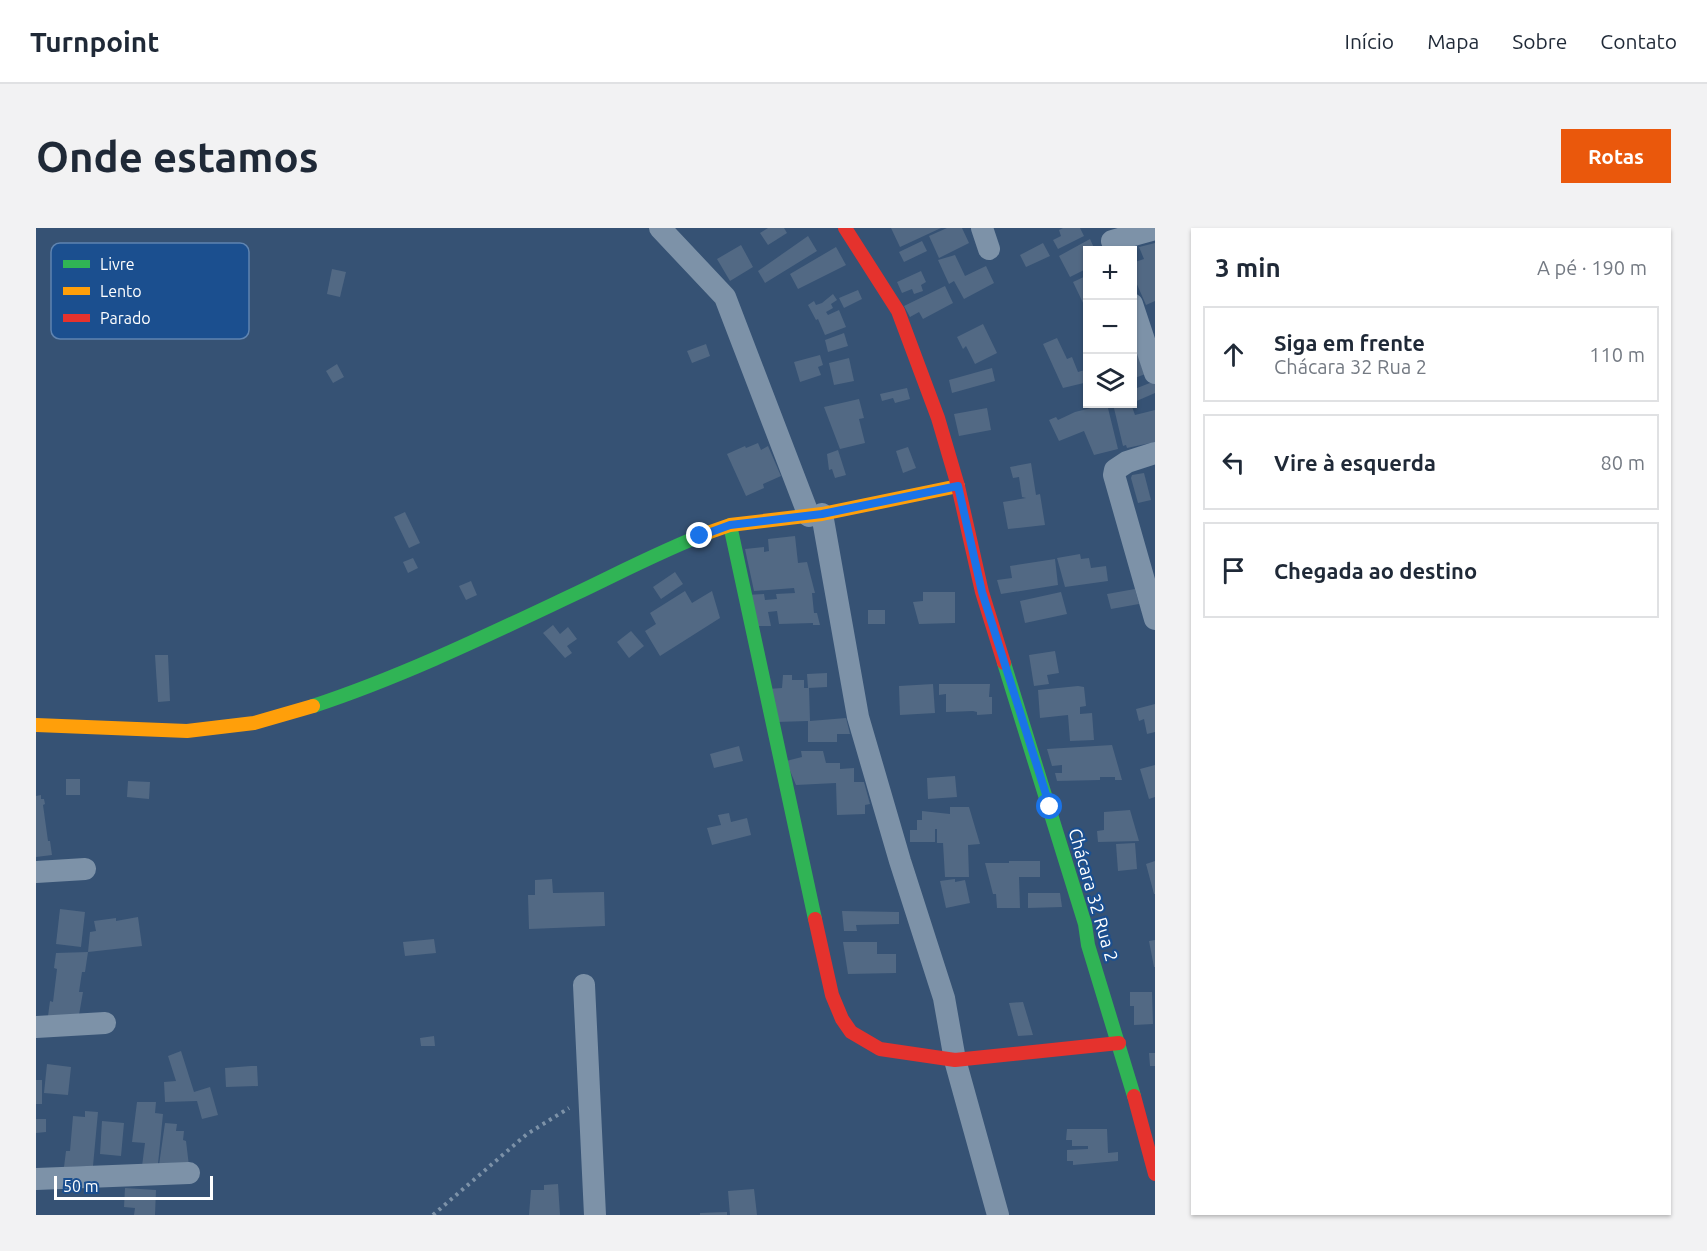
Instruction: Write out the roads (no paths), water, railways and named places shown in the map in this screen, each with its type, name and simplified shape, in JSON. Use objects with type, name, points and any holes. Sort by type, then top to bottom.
[{"type":"street","points":[[660,228],[725,297],[815,515],[858,717],[900,861],[944,998],[955,1060],[998,1215]]},
{"type":"street","name":"Chácara 32 Rua 2","points":[[845,228],[898,311],[938,418],[958,486],[982,592],[1085,924],[1088,945],[1119,1043],[1155,1174]]},
{"type":"street","points":[[1111,240],[1155,229]]},
{"type":"street","points":[[1137,319],[1155,373]]},
{"type":"street","points":[[1155,453],[1127,462],[1115,470],[1116,485],[1155,619]]},
{"type":"street","points":[[36,725],[187,731],[254,723],[314,706],[383,682],[453,652],[700,536],[730,525],[815,515],[958,486]]},
{"type":"street","points":[[730,525],[832,995],[842,1019],[851,1032],[880,1049],[955,1060],[1119,1043]]},
{"type":"street","points":[[36,872],[85,869]]},
{"type":"street","points":[[584,985],[595,1215]]},
{"type":"street","points":[[36,1027],[105,1023]]},
{"type":"street","points":[[36,1179],[189,1173]]}]
